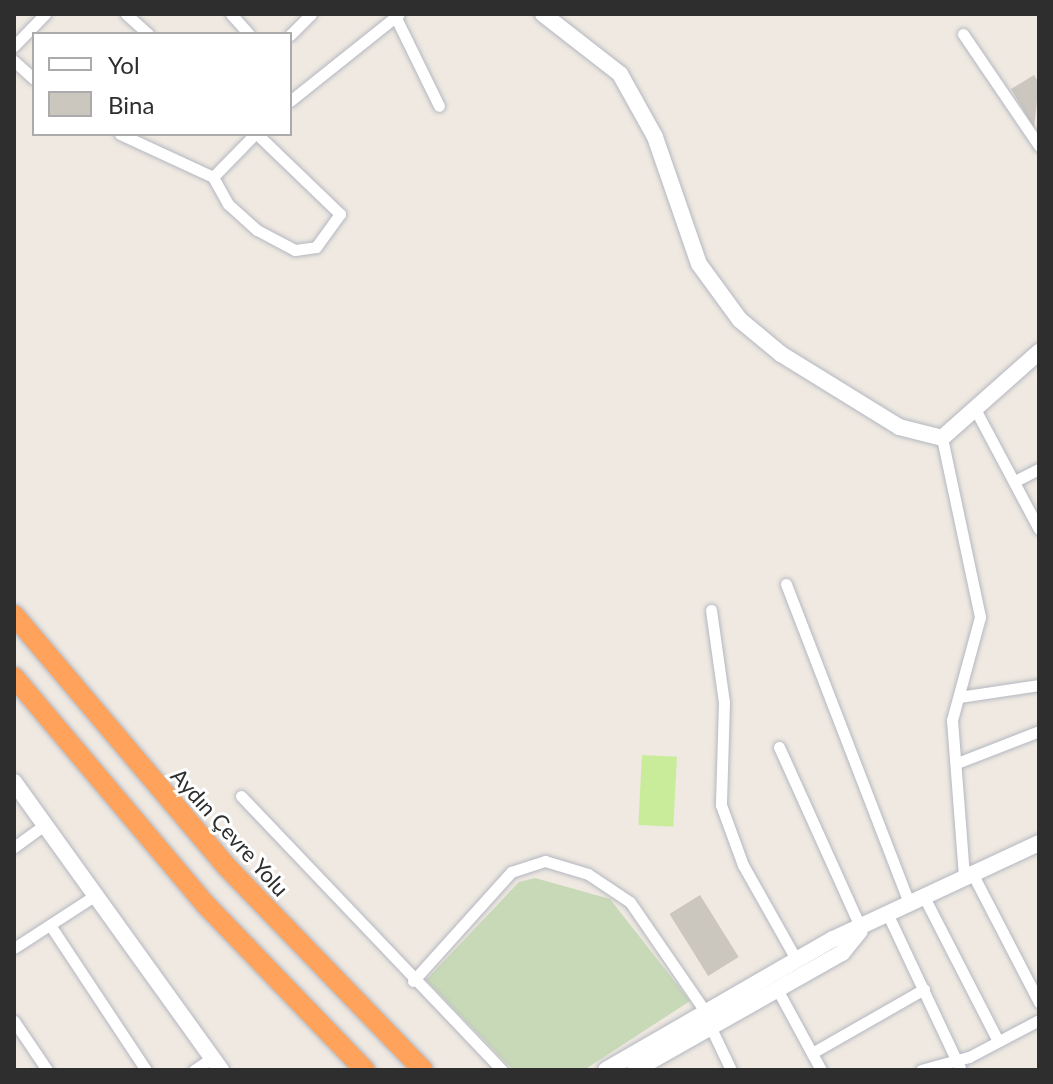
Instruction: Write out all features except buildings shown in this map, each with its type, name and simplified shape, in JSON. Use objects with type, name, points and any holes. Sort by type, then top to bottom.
[{"type":"highway","name":"Aydın Çevre Yolu","points":[[14,615],[227,867],[423,1070]]},
{"type":"highway","points":[[14,677],[207,906],[365,1070]]},
{"type":"street","points":[[14,46],[45,14]]},
{"type":"street","points":[[126,14],[146,32]]},
{"type":"street","points":[[231,14],[247,32]]},
{"type":"street","points":[[292,33],[311,14]]},
{"type":"street","points":[[543,14],[601,54],[639,105],[699,264],[740,320],[853,402],[942,438]]},
{"type":"street","points":[[292,99],[397,15],[439,106]]},
{"type":"street","points":[[963,34],[1039,146]]},
{"type":"street","points":[[14,61],[32,77]]},
{"type":"street","points":[[124,136],[213,177],[228,204],[285,246],[316,247],[331,233],[340,214],[258,136]]},
{"type":"street","points":[[213,177],[254,136]]},
{"type":"street","points":[[942,438],[1039,352]]},
{"type":"street","points":[[974,407],[1019,479],[1039,529]]},
{"type":"street","points":[[942,438],[980,617],[952,720],[968,873],[1039,1002]]},
{"type":"street","points":[[1019,479],[1039,469]]},
{"type":"street","points":[[786,584],[916,899],[998,1041]]},
{"type":"street","points":[[711,610],[724,702],[721,805],[743,865],[796,959]]},
{"type":"street","points":[[959,697],[1039,685]]},
{"type":"street","points":[[957,763],[1039,731]]},
{"type":"street","points":[[779,747],[861,929]]},
{"type":"street","points":[[14,782],[216,1064],[194,1070]]},
{"type":"street","points":[[241,796],[413,981],[502,1070]]},
{"type":"street","points":[[14,847],[46,824]]},
{"type":"street","points":[[635,1070],[796,959],[968,873],[1037,849]]},
{"type":"street","points":[[413,981],[491,890],[511,872],[545,861],[588,874],[630,902],[707,1019],[731,1070]]},
{"type":"street","points":[[14,948],[97,894]]},
{"type":"street","points":[[888,915],[960,1065]]},
{"type":"street","points":[[50,925],[146,1070]]},
{"type":"street","points":[[606,1070],[707,1019],[777,989],[842,953],[861,929]]},
{"type":"street","points":[[777,989],[821,1070]]},
{"type":"street","points":[[812,1053],[924,989]]},
{"type":"street","points":[[921,1070],[960,1065],[1039,1020]]},
{"type":"street","points":[[14,1021],[47,1070]]},
{"type":"green space","points":[[642,755],[677,757],[673,827],[638,825]]},
{"type":"green space","points":[[535,878],[610,899],[690,1001],[584,1070],[513,1070],[426,980],[519,882]]}]
